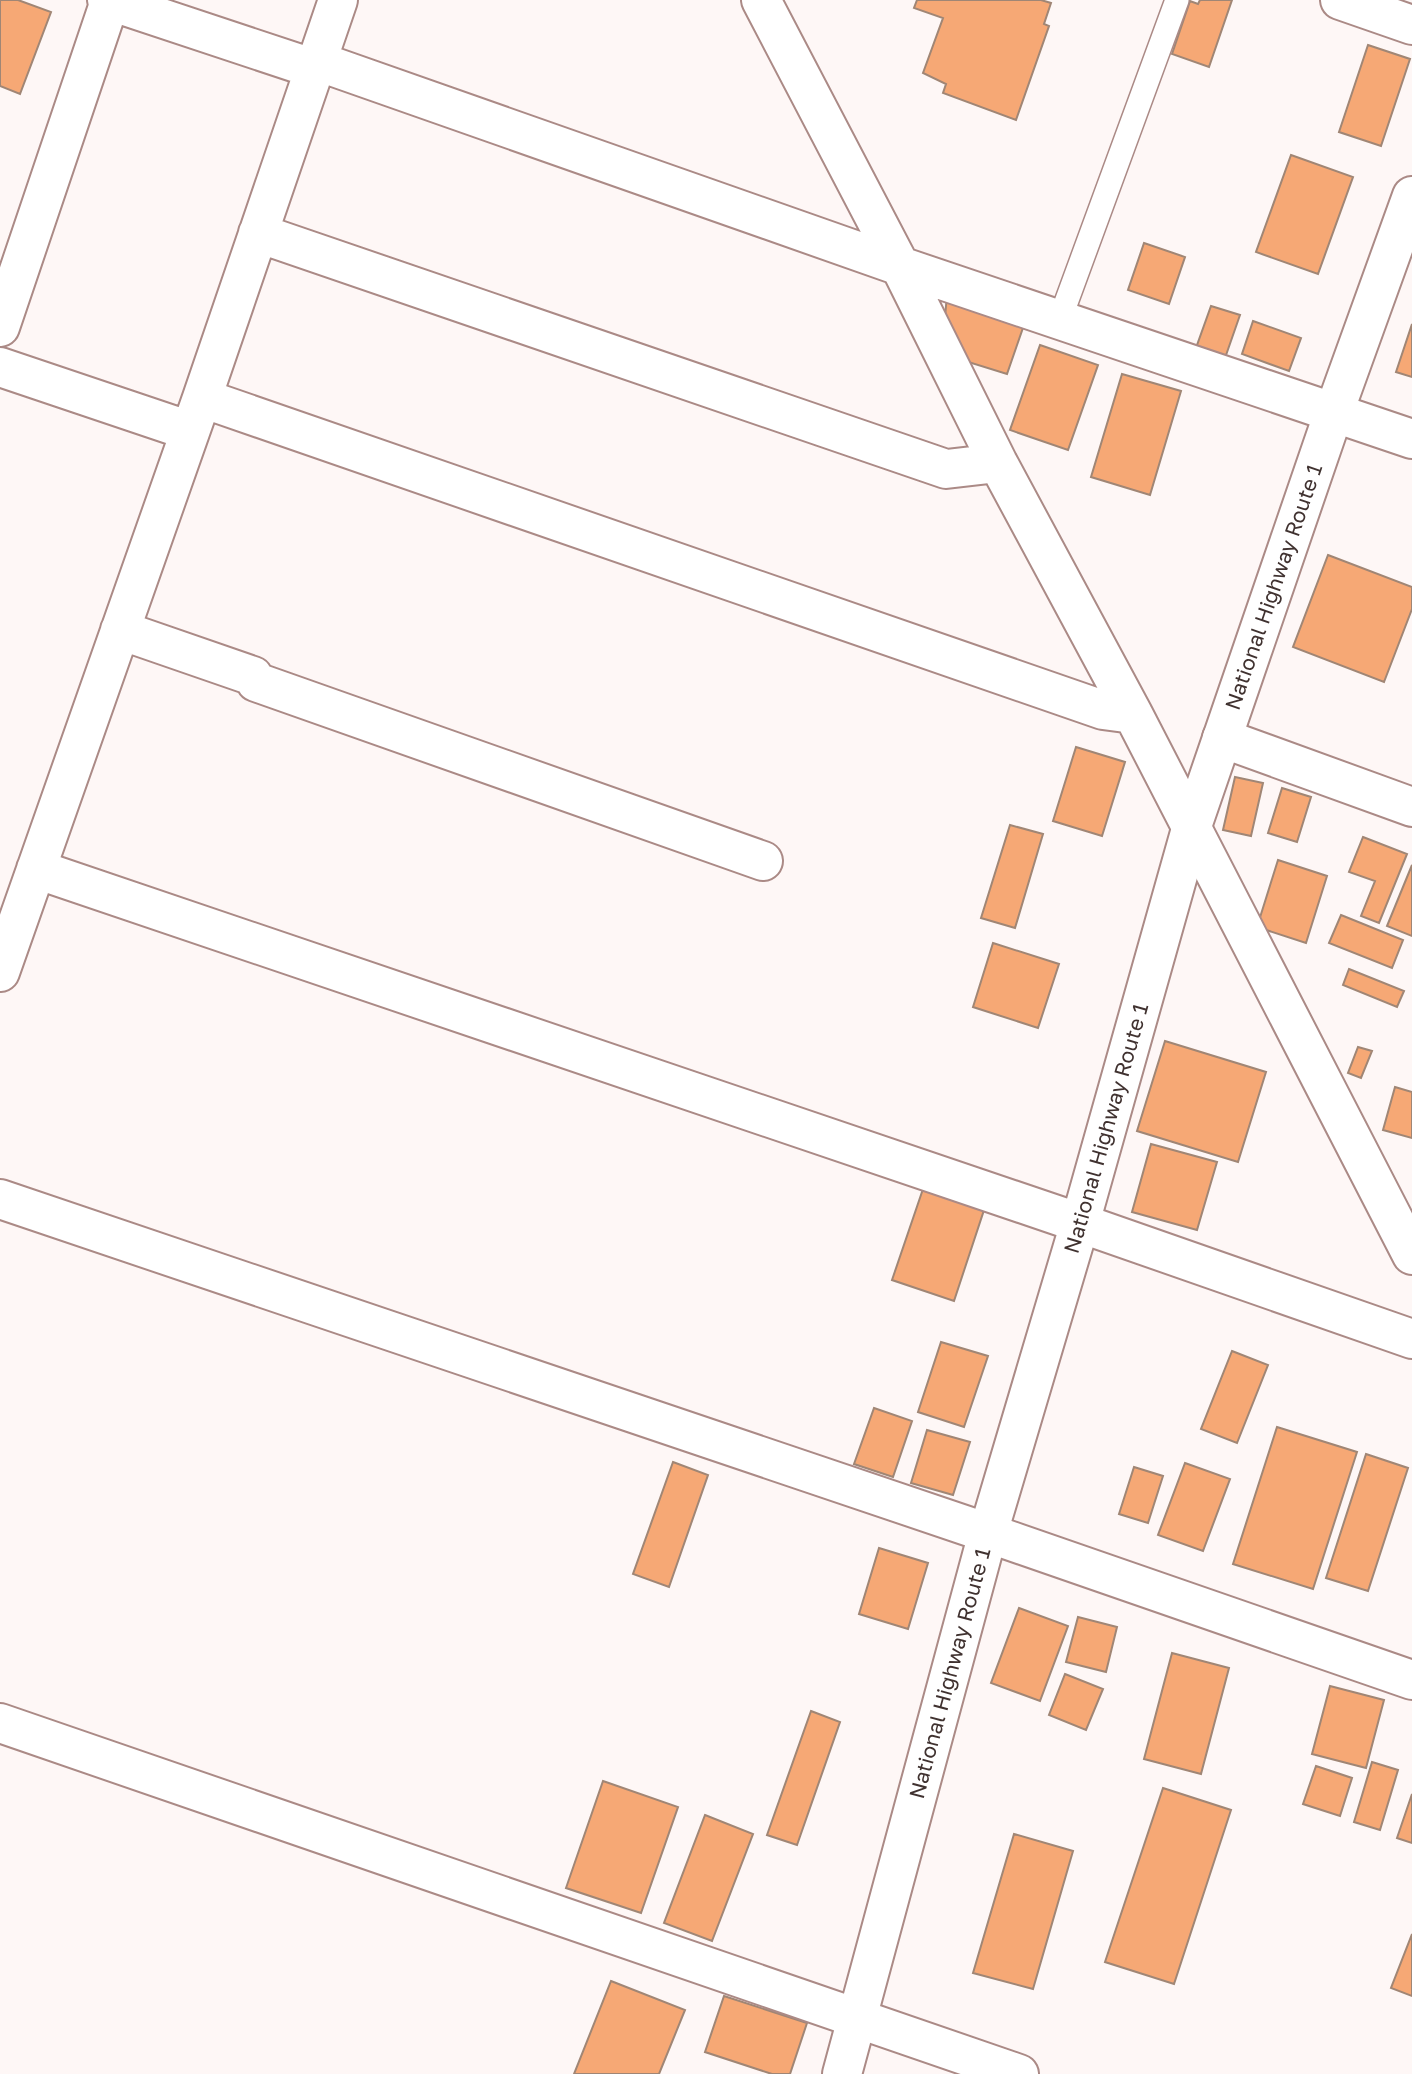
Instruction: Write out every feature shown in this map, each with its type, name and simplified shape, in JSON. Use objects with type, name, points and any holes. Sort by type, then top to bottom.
[{"type":"main road","points":[[0,972],[196,415],[338,0]]},
{"type":"main road","points":[[761,0],[900,266],[998,463],[1133,714],[1412,1255]]},
{"type":"main road","points":[[1340,0],[1412,26]]},
{"type":"main road","points":[[0,327],[109,1],[316,65],[1412,439]]},
{"type":"main road","name":"National Highway Route 1","points":[[842,2074],[988,1533],[1080,1223],[1191,829],[1334,412],[1412,196]]},
{"type":"main road","points":[[258,233],[946,470],[998,463]]},
{"type":"main road","points":[[0,367],[196,415],[1103,710],[1133,714]]},
{"type":"main road","points":[[120,631],[253,676],[256,682],[763,861]]},
{"type":"main road","points":[[1222,738],[1412,807]]},
{"type":"main road","points":[[36,869],[1080,1223],[1412,1339]]},
{"type":"main road","points":[[0,1199],[988,1533],[1412,1680]]},
{"type":"main road","points":[[0,1723],[1018,2074]]},
{"type":"lane","points":[[1060,319],[1177,0]]},
{"type":"building","points":[[0,0],[18,0],[51,12],[20,94],[0,86]]},
{"type":"building","points":[[917,0],[1041,0],[1051,3],[1044,24],[1049,26],[1016,120],[943,93],[946,84],[923,73],[943,18],[914,8]]},
{"type":"building","points":[[1200,0],[1232,0],[1209,67],[1172,54],[1190,1],[1198,4]]},
{"type":"building","points":[[1368,45],[1410,59],[1381,146],[1339,132]]},
{"type":"building","points":[[1291,155],[1353,177],[1318,274],[1256,252]]},
{"type":"building","points":[[1144,243],[1185,257],[1169,304],[1128,290]]},
{"type":"building","points":[[947,295],[1025,322],[1007,374],[965,361],[945,317]]},
{"type":"building","points":[[1211,306],[1240,315],[1225,358],[1196,348]]},
{"type":"building","points":[[1253,321],[1301,338],[1289,371],[1242,354]]},
{"type":"building","points":[[1412,324],[1412,377],[1396,372]]},
{"type":"building","points":[[1040,345],[1098,365],[1068,450],[1010,430]]},
{"type":"building","points":[[1122,374],[1181,391],[1150,495],[1091,477]]},
{"type":"building","points":[[1328,555],[1412,587],[1412,609],[1384,682],[1293,647]]},
{"type":"building","points":[[1076,747],[1125,762],[1102,836],[1053,821]]},
{"type":"building","points":[[1235,777],[1263,783],[1251,836],[1223,830]]},
{"type":"building","points":[[1282,788],[1311,797],[1297,842],[1268,833]]},
{"type":"building","points":[[1010,825],[1043,834],[1015,928],[981,918]]},
{"type":"building","points":[[1363,837],[1407,854],[1379,923],[1361,916],[1375,881],[1349,872]]},
{"type":"building","points":[[1278,860],[1327,876],[1306,943],[1257,927]]},
{"type":"building","points":[[1412,865],[1412,936],[1387,926]]},
{"type":"building","points":[[1341,915],[1403,940],[1392,968],[1329,943]]},
{"type":"building","points":[[993,943],[1059,964],[1038,1028],[973,1007]]},
{"type":"building","points":[[1349,969],[1404,991],[1397,1007],[1343,985]]},
{"type":"building","points":[[1165,1041],[1266,1072],[1238,1162],[1137,1131]]},
{"type":"building","points":[[1358,1047],[1372,1051],[1361,1078],[1348,1073]]},
{"type":"building","points":[[1395,1087],[1412,1092],[1412,1138],[1383,1130]]},
{"type":"building","points":[[1151,1144],[1217,1162],[1197,1230],[1132,1212]]},
{"type":"building","points":[[923,1189],[984,1210],[954,1301],[892,1280]]},
{"type":"building","points":[[941,1342],[988,1356],[964,1427],[918,1412]]},
{"type":"building","points":[[1232,1351],[1268,1365],[1237,1443],[1201,1429]]},
{"type":"building","points":[[874,1408],[912,1421],[893,1477],[854,1464]]},
{"type":"building","points":[[1277,1427],[1357,1452],[1313,1589],[1233,1564]]},
{"type":"building","points":[[927,1430],[970,1442],[953,1495],[911,1483]]},
{"type":"building","points":[[1366,1454],[1408,1468],[1368,1591],[1326,1578]]},
{"type":"building","points":[[673,1462],[708,1475],[669,1587],[633,1574]]},
{"type":"building","points":[[1185,1463],[1230,1479],[1203,1551],[1158,1535]]},
{"type":"building","points":[[1134,1467],[1163,1476],[1148,1523],[1119,1514]]},
{"type":"building","points":[[879,1548],[928,1563],[908,1629],[859,1614]]},
{"type":"building","points":[[1019,1608],[1068,1626],[1040,1701],[991,1683]]},
{"type":"building","points":[[1078,1617],[1117,1627],[1106,1672],[1066,1662]]},
{"type":"building","points":[[1172,1653],[1229,1668],[1201,1774],[1144,1759]]},
{"type":"building","points":[[1065,1674],[1103,1689],[1086,1730],[1049,1715]]},
{"type":"building","points":[[1330,1686],[1384,1700],[1366,1768],[1312,1754]]},
{"type":"building","points":[[811,1711],[840,1722],[797,1845],[767,1835]]},
{"type":"building","points":[[1372,1762],[1398,1770],[1380,1830],[1354,1822]]},
{"type":"building","points":[[1316,1766],[1352,1778],[1340,1816],[1303,1804]]},
{"type":"building","points":[[603,1781],[678,1807],[641,1913],[566,1888]]},
{"type":"building","points":[[1163,1788],[1231,1810],[1174,1984],[1105,1962]]},
{"type":"building","points":[[1412,1794],[1412,1843],[1397,1838]]},
{"type":"building","points":[[705,1815],[753,1834],[712,1941],[664,1923]]},
{"type":"building","points":[[1014,1834],[1073,1851],[1033,1989],[973,1973]]},
{"type":"building","points":[[1412,1934],[1412,1996],[1391,1988]]},
{"type":"building","points":[[611,1981],[685,2010],[659,2074],[574,2074]]},
{"type":"building","points":[[724,1996],[807,2023],[790,2074],[772,2074],[705,2052]]}]
